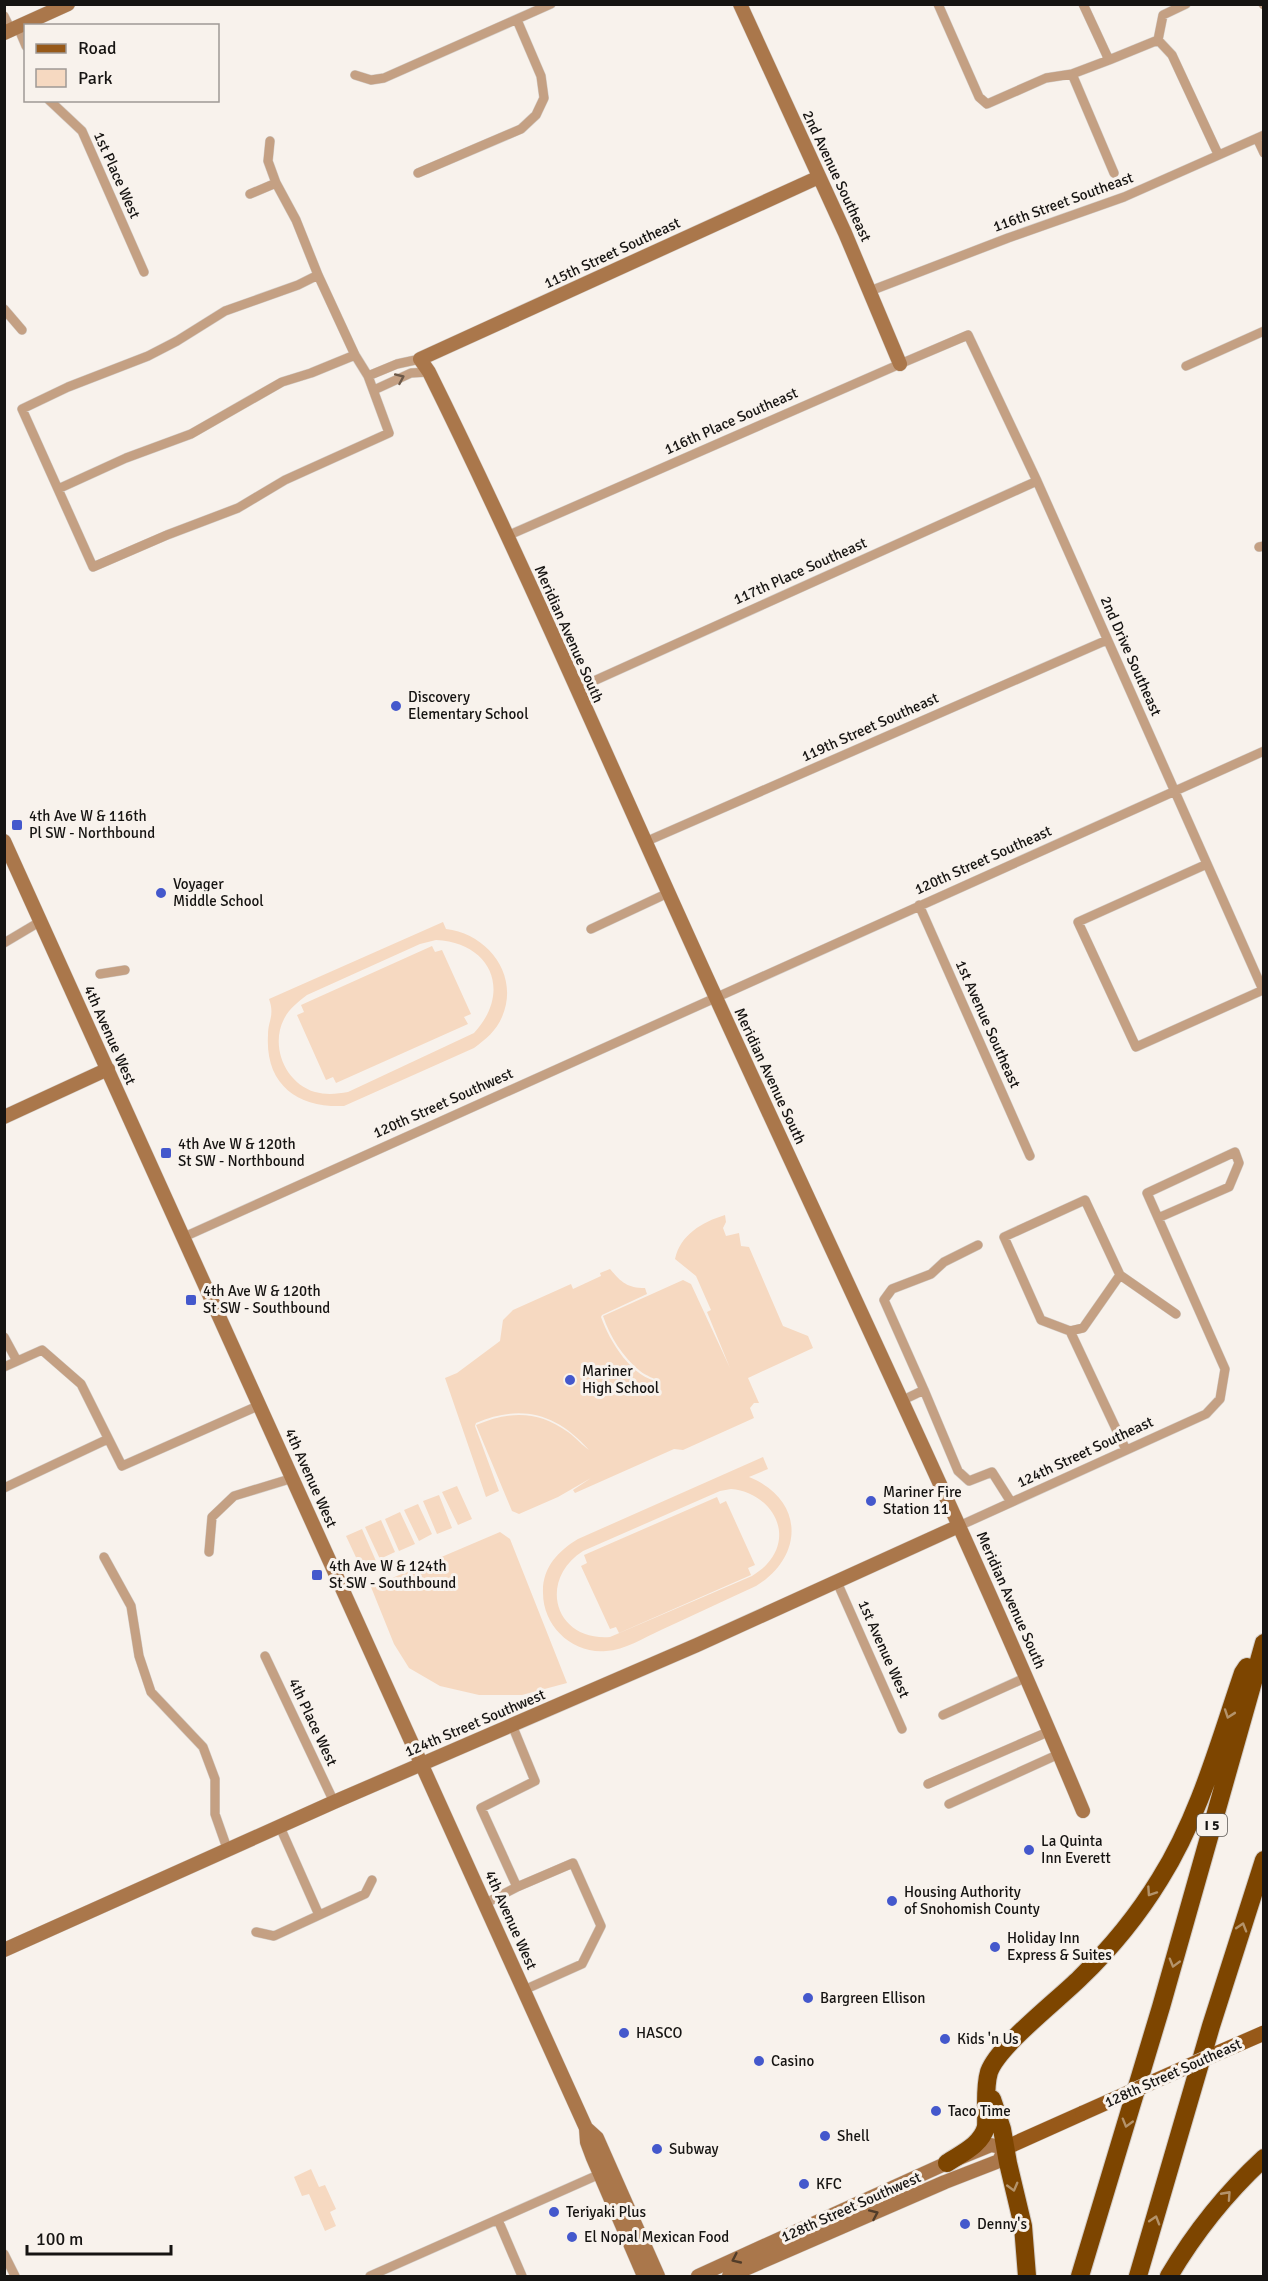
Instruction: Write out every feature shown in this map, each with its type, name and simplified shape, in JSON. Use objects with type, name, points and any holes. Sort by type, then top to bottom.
[{"type":"highway","points":[[946,2163],[975,2145],[984,2135],[989,2074],[999,2054],[1088,1970],[1118,1936],[1161,1878],[1181,1841],[1203,1790],[1243,1673],[1263,1643]]},
{"type":"highway","name":"I 5","points":[[1080,2277],[1161,2007],[1263,1643]]},
{"type":"highway","points":[[1138,2277],[1211,2026],[1263,1860]]},
{"type":"highway","points":[[988,2086],[1002,2129],[1023,2226],[1027,2277]]},
{"type":"highway","points":[[1169,2277],[1207,2220],[1227,2195],[1263,2158]]},
{"type":"main road","name":"128th Street Southeast","points":[[1083,2113],[1263,2033]]},
{"type":"main road","name":"128th Street Southwest","points":[[1005,2148],[1083,2113]]},
{"type":"street","points":[[24,24],[68,4]]},
{"type":"street","points":[[355,75],[371,80],[384,78],[551,4]]},
{"type":"street","name":"2nd Avenue Southeast","points":[[740,4],[870,291],[900,363]]},
{"type":"street","points":[[938,4],[979,97],[987,104],[1046,78],[1072,74],[1158,39]]},
{"type":"street","points":[[1083,4],[1109,60]]},
{"type":"street","points":[[1158,39],[1163,15],[1186,4]]},
{"type":"street","points":[[4,16],[11,30],[24,44]]},
{"type":"street","points":[[418,173],[521,129],[536,115],[544,98],[541,76],[517,20]]},
{"type":"street","points":[[1158,39],[1172,55],[1218,154]]},
{"type":"street","points":[[1072,74],[1114,173]]},
{"type":"street","name":"1st Place West","points":[[51,102],[82,131],[144,272]]},
{"type":"street","points":[[1260,136],[1263,153]]},
{"type":"street","name":"116th Street Southeast","points":[[870,291],[1008,238],[1124,197],[1260,136]]},
{"type":"street","points":[[270,141],[268,161],[276,183],[296,220],[318,275],[355,355],[368,376],[389,433],[285,480],[238,508],[93,567],[22,409],[68,387],[148,356],[225,311],[298,285],[318,275]]},
{"type":"street","name":"115th Street Southeast","points":[[420,359],[819,177]]},
{"type":"street","points":[[250,194],[276,183]]},
{"type":"street","points":[[4,309],[22,330]]},
{"type":"street","points":[[1186,366],[1263,331]]},
{"type":"street","name":"116th Place Southeast","points":[[507,536],[968,335]]},
{"type":"street","name":"2nd Drive Southeast","points":[[968,335],[1037,481],[1263,990]]},
{"type":"street","points":[[58,489],[126,458],[191,434],[282,382],[355,355]]},
{"type":"street","points":[[368,376],[397,364],[420,359]]},
{"type":"street","name":"Meridian Avenue South","points":[[420,359],[429,372],[473,460],[716,999],[959,1526],[1027,1677],[1083,1811]]},
{"type":"street","points":[[374,390],[411,373],[429,372]]},
{"type":"street","name":"117th Place Southeast","points":[[576,689],[1037,481]]},
{"type":"street","name":"119th Street Southeast","points":[[645,842],[1107,640]]},
{"type":"street","name":"120th Street Southeast","points":[[716,999],[1263,751]]},
{"type":"street","name":"4th Avenue West","points":[[4,841],[486,1903],[586,2128],[587,2142],[644,2277]]},
{"type":"street","points":[[1207,864],[1078,922],[1136,1047],[1263,990]]},
{"type":"street","points":[[591,929],[668,892]]},
{"type":"street","name":"1st Avenue Southeast","points":[[919,905],[1030,1156]]},
{"type":"street","points":[[4,943],[41,921]]},
{"type":"street","points":[[100,974],[125,970]]},
{"type":"street","name":"120th Street Southwest","points":[[184,1237],[716,999]]},
{"type":"street","points":[[4,1117],[108,1069]]},
{"type":"street","points":[[1235,1152],[1239,1163],[1229,1187],[1158,1218],[1147,1193],[1235,1152]]},
{"type":"street","points":[[1120,1275],[1083,1328],[1070,1331],[1041,1320],[1004,1237],[1085,1200],[1120,1275],[1176,1314]]},
{"type":"street","name":"124th Street Southeast","points":[[959,1526],[1206,1413],[1220,1399],[1225,1369],[1158,1218]]},
{"type":"street","points":[[978,1245],[944,1262],[931,1274],[892,1289],[884,1300],[958,1471],[963,1478],[969,1481],[992,1472],[1011,1502]]},
{"type":"street","points":[[1070,1331],[1126,1450]]},
{"type":"street","points":[[4,1337],[17,1361]]},
{"type":"street","points":[[4,1367],[42,1350],[81,1384],[122,1466],[260,1405]]},
{"type":"street","points":[[901,1401],[924,1390]]},
{"type":"street","points":[[4,1488],[108,1439]]},
{"type":"street","points":[[209,1552],[212,1518],[234,1496],[292,1478]]},
{"type":"street","name":"124th Street Southwest","points":[[4,1950],[334,1802],[697,1645],[959,1526]]},
{"type":"street","points":[[104,1557],[131,1606],[139,1656],[151,1692],[203,1747],[215,1779],[215,1814],[228,1851]]},
{"type":"street","name":"1st Avenue West","points":[[837,1581],[902,1729]]},
{"type":"street","name":"4th Place West","points":[[265,1656],[334,1802]]},
{"type":"street","points":[[943,1715],[1027,1677]]},
{"type":"street","points":[[512,1725],[535,1781],[481,1808],[517,1887]]},
{"type":"street","points":[[928,1784],[1050,1731]]},
{"type":"street","points":[[949,1804],[1059,1754]]},
{"type":"street","points":[[280,1827],[319,1915]]},
{"type":"street","points":[[486,1903],[573,1863],[601,1926],[582,1964],[524,1990]]},
{"type":"street","points":[[256,1932],[274,1936],[365,1894],[372,1880]]},
{"type":"street","name":"4th Avenue West","points":[[586,2128],[597,2138],[658,2277]]},
{"type":"street","name":"128th Street Southwest","points":[[698,2277],[946,2163],[992,2145],[1005,2148],[999,2161],[945,2181],[729,2277]]},
{"type":"street","points":[[374,2276],[600,2174]]},
{"type":"street","points":[[498,2220],[522,2277]]},
{"type":"street","points":[[4,2254],[15,2277]]},
{"type":"green space","points":[[443,922],[446,929],[461,932],[487,948],[503,972],[507,986],[506,1001],[500,1022],[474,1048],[344,1106],[327,1106],[299,1098],[279,1080],[272,1067],[269,1052],[268,1030],[271,1010],[269,999]],"holes":[[[436,940],[455,943],[471,950],[483,960],[490,972],[493,986],[492,1002],[486,1017],[474,1033],[348,1092],[332,1094],[315,1092],[304,1087],[288,1072],[280,1052],[280,1030],[288,1012],[307,995],[420,944]]]},
{"type":"green space","points":[[432,946],[435,952],[442,950],[471,1014],[464,1017],[468,1024],[336,1083],[333,1077],[326,1080],[297,1015],[304,1012],[301,1005]]},
{"type":"green space","points":[[725,1215],[726,1222],[723,1228],[726,1236],[739,1233],[741,1246],[749,1247],[783,1326],[808,1336],[813,1348],[748,1378],[759,1403],[754,1403],[750,1408],[754,1418],[683,1450],[674,1449],[575,1493],[573,1490],[591,1478],[558,1497],[519,1514],[512,1511],[476,1425],[512,1415],[534,1416],[557,1425],[589,1450],[577,1437],[551,1420],[523,1413],[492,1417],[476,1423],[475,1426],[499,1491],[486,1497],[445,1378],[457,1373],[500,1341],[503,1320],[513,1310],[571,1284],[573,1289],[601,1276],[600,1273],[610,1269],[625,1283],[633,1287],[645,1288],[647,1294],[602,1315],[601,1317],[616,1347],[640,1374],[660,1382],[642,1373],[628,1359],[613,1339],[603,1316],[683,1280],[691,1284],[730,1368],[707,1312],[711,1310],[696,1276],[675,1259],[687,1236],[708,1221]]},
{"type":"green space","points":[[763,1457],[768,1469],[749,1477],[767,1487],[780,1499],[788,1513],[792,1528],[790,1544],[783,1559],[772,1574],[756,1586],[634,1643],[606,1651],[594,1651],[571,1643],[554,1627],[544,1605],[543,1584],[548,1568],[564,1549],[578,1539]],"holes":[[[731,1489],[757,1497],[767,1506],[778,1527],[779,1539],[775,1552],[765,1566],[752,1576],[610,1637],[591,1636],[576,1629],[565,1619],[559,1607],[557,1592],[560,1578],[569,1563],[583,1551],[720,1491]]]},
{"type":"green space","points":[[457,1486],[472,1519],[458,1525],[442,1492]]},
{"type":"green space","points":[[439,1495],[452,1528],[437,1534],[423,1501]]},
{"type":"green space","points":[[717,1497],[720,1504],[726,1501],[755,1565],[748,1568],[751,1575],[619,1633],[616,1627],[610,1629],[581,1566],[587,1563],[584,1555]]},
{"type":"green space","points":[[418,1504],[432,1534],[419,1541],[404,1510]]},
{"type":"green space","points":[[400,1512],[415,1544],[399,1551],[385,1519]]},
{"type":"green space","points":[[381,1520],[395,1552],[380,1559],[365,1527]]},
{"type":"green space","points":[[362,1529],[376,1561],[361,1568],[346,1536]]},
{"type":"green space","points":[[500,1532],[510,1539],[567,1683],[522,1695],[479,1695],[440,1686],[409,1668],[394,1644],[371,1587]]},
{"type":"green space","points":[[311,2169],[319,2187],[325,2185],[336,2209],[330,2212],[336,2226],[325,2231],[309,2194],[302,2196],[294,2177]]},
{"type":"place","name":"Discovery Elementary School","points":[[396,706]]},
{"type":"place","name":"4th Ave W & 116th Pl SW - Northbound","points":[[17,825]]},
{"type":"place","name":"Voyager Middle School","points":[[161,893]]},
{"type":"place","name":"4th Ave W & 120th St SW - Northbound","points":[[166,1153]]},
{"type":"place","name":"4th Ave W & 120th St SW - Southbound","points":[[191,1300]]},
{"type":"place","name":"Mariner High School","points":[[570,1380]]},
{"type":"place","name":"Mariner Fire Station 11","points":[[871,1501]]},
{"type":"place","name":"4th Ave W & 124th St SW - Southbound","points":[[317,1575]]},
{"type":"place","name":"La Quinta Inn Everett","points":[[1029,1850]]},
{"type":"place","name":"Housing Authority of Snohomish County","points":[[892,1901]]},
{"type":"place","name":"Holiday Inn Express & Suites","points":[[995,1947]]},
{"type":"place","name":"Bargreen Ellison","points":[[808,1998]]},
{"type":"place","name":"HASCO","points":[[624,2033]]},
{"type":"place","name":"Kids 'n Us","points":[[945,2039]]},
{"type":"place","name":"Casino","points":[[759,2061]]},
{"type":"place","name":"Taco Time","points":[[936,2111]]},
{"type":"place","name":"Shell","points":[[825,2136]]},
{"type":"place","name":"Subway","points":[[657,2149]]},
{"type":"place","name":"KFC","points":[[804,2184]]},
{"type":"place","name":"Teriyaki Plus","points":[[554,2212]]},
{"type":"place","name":"Denny's","points":[[965,2224]]},
{"type":"place","name":"El Nopal Mexican Food","points":[[572,2237]]}]
